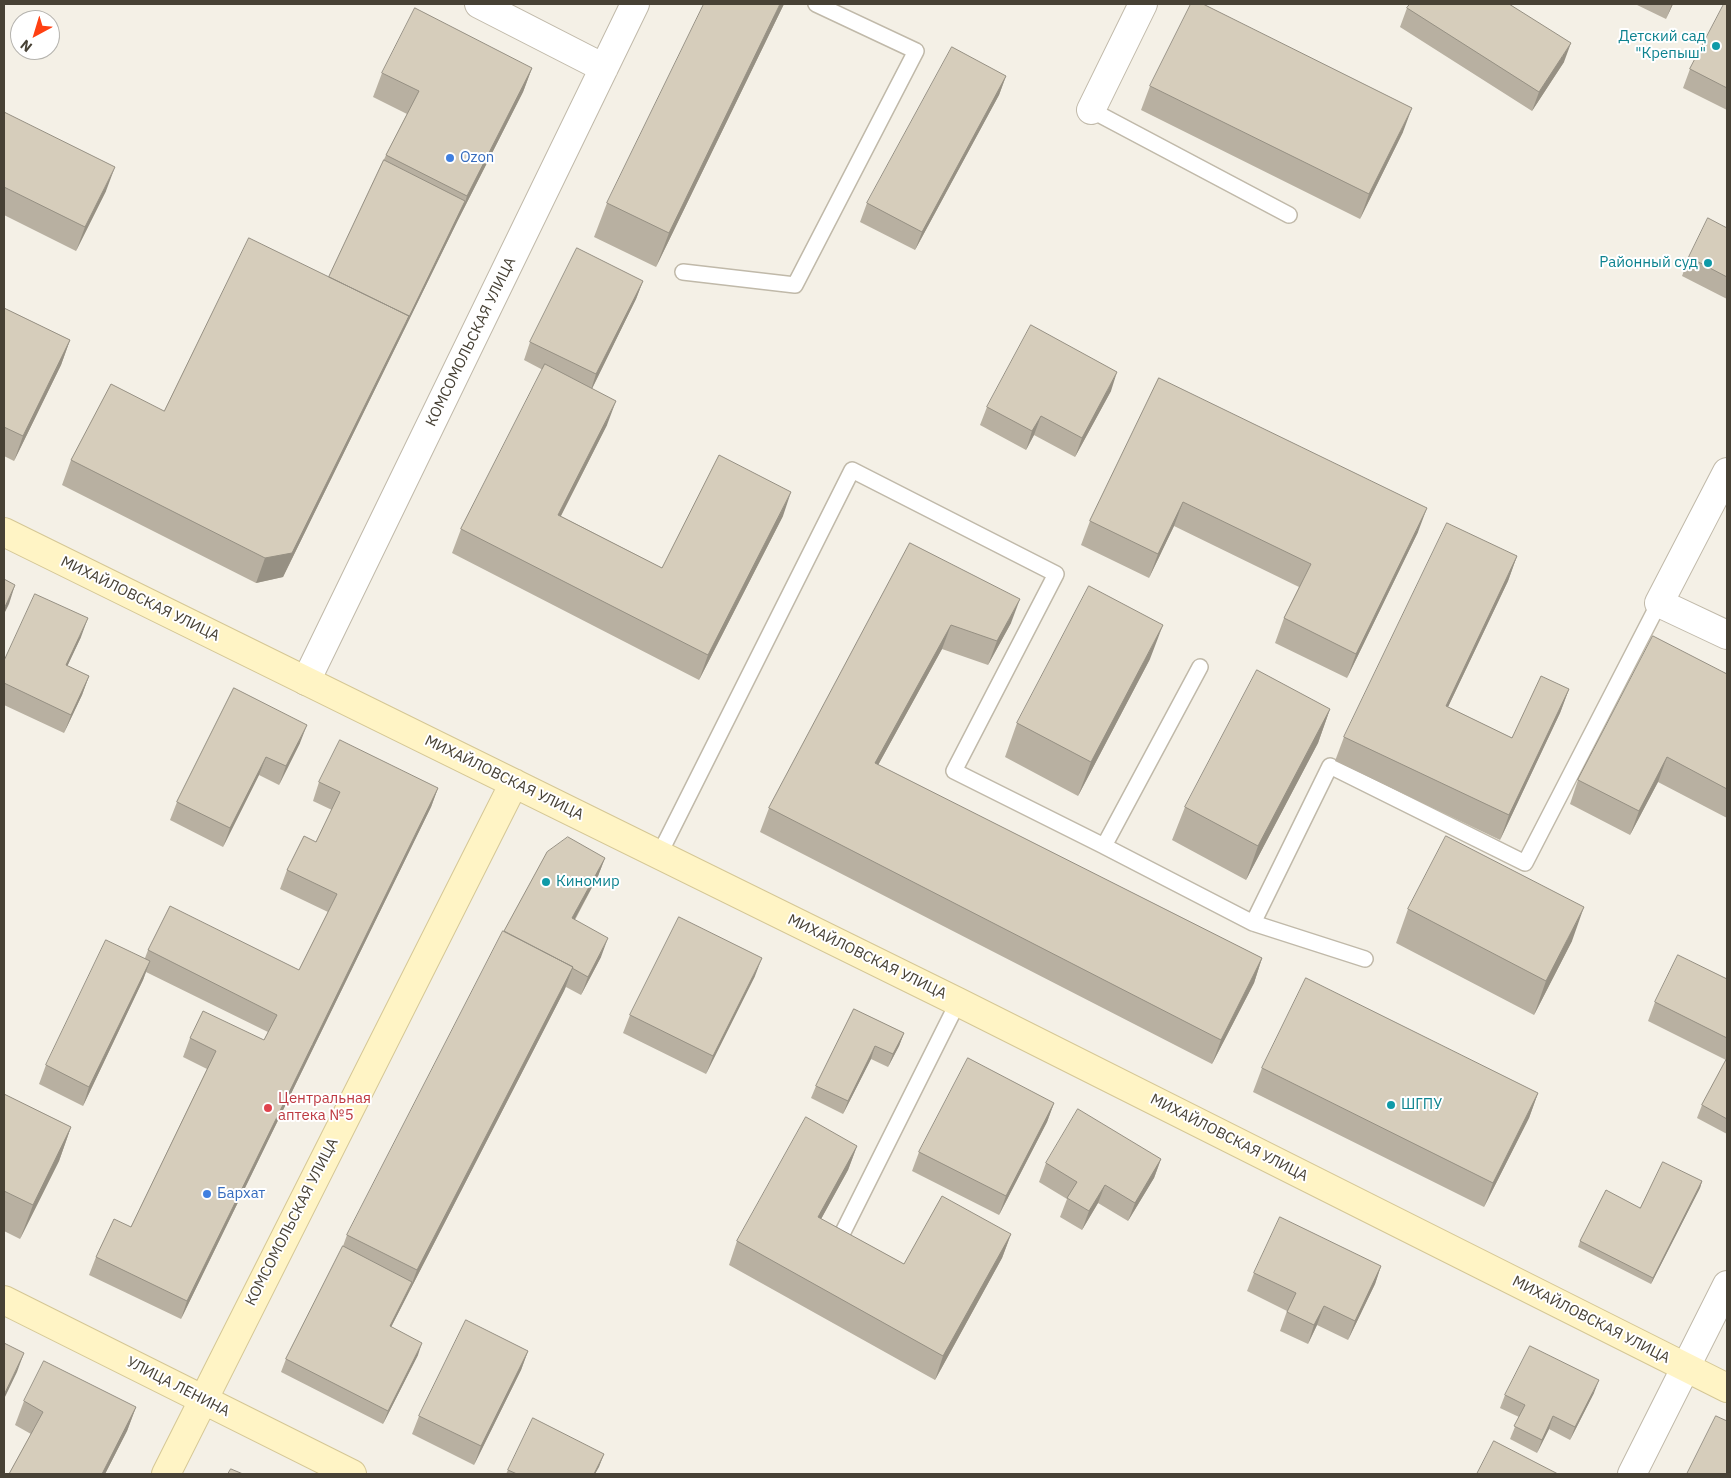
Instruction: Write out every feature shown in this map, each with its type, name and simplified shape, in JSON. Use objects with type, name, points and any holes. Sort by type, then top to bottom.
[{"type":"main road","name":"МИХАЙЛОВСКАЯ УЛИЦА","points":[[4,532],[958,1002],[1727,1388]]},
{"type":"main road","name":"КОМСОМОЛЬСКАЯ УЛИЦА","points":[[166,1474],[514,782]]},
{"type":"main road","name":"УЛИЦА ЛЕНИНА","points":[[4,1300],[352,1474]]},
{"type":"street","points":[[479,4],[604,68]]},
{"type":"street","name":"КОМСОМОЛЬСКАЯ УЛИЦА","points":[[306,680],[635,4]]},
{"type":"street","points":[[1091,110],[1143,4]]},
{"type":"street","points":[[1727,472],[1659,602],[1727,635]]},
{"type":"street","points":[[1632,1474],[1727,1285]]},
{"type":"lane","points":[[683,272],[795,286],[916,51],[816,4]]},
{"type":"lane","points":[[1091,110],[1288,215]]},
{"type":"lane","points":[[659,855],[852,470],[1056,574],[954,771],[1254,923],[1365,959]]},
{"type":"lane","points":[[1254,923],[1330,766],[1525,863],[1659,602]]},
{"type":"lane","points":[[1104,846],[1200,666]]},
{"type":"lane","points":[[842,1234],[958,1002]]},
{"type":"building","points":[[704,4],[780,4],[669,233],[607,203]]},
{"type":"building","points":[[1191,4],[1203,4],[1412,108],[1369,194],[1150,86]]},
{"type":"building","points":[[1410,4],[1509,4],[1571,43],[1539,92],[1407,8]]},
{"type":"building","name":"Детский сад \"Крепыш\"","points":[[1724,4],[1727,4],[1727,88],[1690,69]]},
{"type":"building","points":[[415,8],[532,68],[467,196],[386,155],[419,91],[382,73]]},
{"type":"building","points":[[952,47],[1006,76],[922,232],[867,203]]},
{"type":"building","points":[[4,112],[115,167],[85,227],[4,187]]},
{"type":"building","points":[[384,160],[465,201],[407,321],[409,316],[329,277]]},
{"type":"building","points":[[1708,218],[1727,228],[1727,277],[1689,257]]},
{"type":"building","points":[[249,238],[409,316],[292,553],[265,558],[71,460],[111,384],[164,411]]},
{"type":"building","points":[[577,248],[643,281],[596,374],[530,342]]},
{"type":"building","points":[[4,308],[70,340],[23,436],[4,427]]},
{"type":"building","points":[[1031,325],[1117,372],[1082,438],[1041,416],[1032,431],[987,407]]},
{"type":"building","points":[[545,364],[616,401],[558,515],[662,568],[719,455],[791,492],[708,655],[461,529]]},
{"type":"building","points":[[1159,378],[1427,508],[1356,654],[1284,618],[1311,564],[1183,502],[1158,554],[1090,521]]},
{"type":"building","points":[[1447,523],[1517,556],[1446,706],[1512,738],[1541,676],[1569,689],[1509,815],[1344,737]]},
{"type":"building","points":[[910,543],[1020,599],[997,641],[951,625],[875,763],[1262,958],[1221,1040],[769,808]]},
{"type":"building","points":[[4,579],[15,585],[4,609]]},
{"type":"building","points":[[1089,586],[1163,625],[1091,762],[1017,723]]},
{"type":"building","points":[[35,594],[88,618],[66,665],[89,676],[71,715],[4,683],[4,661]]},
{"type":"building","points":[[1653,636],[1727,674],[1727,789],[1667,757],[1639,811],[1578,780]]},
{"type":"building","points":[[1257,670],[1330,709],[1258,846],[1185,807]]},
{"type":"building","points":[[234,688],[307,725],[286,766],[266,757],[230,828],[177,802]]},
{"type":"building","points":[[340,740],[438,788],[187,1301],[96,1257],[114,1219],[131,1227],[216,1051],[190,1038],[203,1011],[264,1040],[277,1015],[148,950],[170,906],[299,970],[337,894],[287,870],[304,836],[316,842],[340,792],[319,782]]},
{"type":"building","points":[[1446,836],[1584,907],[1546,981],[1408,909]]},
{"type":"building","points":[[568,837],[605,858],[572,918],[608,938],[588,977],[573,967],[504,931],[547,852]]},
{"type":"building","points":[[679,917],[762,958],[713,1056],[630,1015]]},
{"type":"building","points":[[503,931],[573,967],[417,1270],[347,1235]]},
{"type":"building","points":[[106,940],[150,961],[89,1087],[46,1065]]},
{"type":"building","points":[[1678,955],[1727,979],[1727,1038],[1655,1002]]},
{"type":"building","name":"ШГПУ","points":[[1306,978],[1538,1093],[1493,1183],[1262,1068]]},
{"type":"building","points":[[854,1009],[904,1033],[893,1054],[875,1046],[848,1101],[816,1086]]},
{"type":"building","points":[[968,1058],[1054,1103],[1006,1196],[919,1152]]},
{"type":"building","points":[[1727,1058],[1727,1119],[1702,1105]]},
{"type":"building","points":[[4,1094],[71,1127],[33,1205],[4,1191]]},
{"type":"building","points":[[1078,1109],[1161,1159],[1135,1203],[1105,1185],[1089,1211],[1067,1198],[1077,1182],[1046,1163]]},
{"type":"building","points":[[806,1117],[857,1146],[818,1217],[904,1264],[942,1196],[1011,1234],[943,1356],[737,1241]]},
{"type":"building","points":[[1663,1162],[1702,1181],[1653,1278],[1580,1241],[1606,1190],[1640,1208]]},
{"type":"building","points":[[1280,1217],[1381,1266],[1355,1321],[1324,1306],[1314,1325],[1287,1312],[1296,1293],[1254,1273]]},
{"type":"building","points":[[343,1246],[412,1282],[390,1326],[422,1343],[388,1411],[286,1359]]},
{"type":"building","points":[[466,1320],[528,1351],[481,1446],[419,1416]]},
{"type":"building","points":[[4,1343],[24,1353],[4,1395]]},
{"type":"building","points":[[1530,1346],[1599,1380],[1575,1427],[1553,1416],[1542,1440],[1514,1426],[1525,1405],[1505,1395]]},
{"type":"building","points":[[44,1361],[136,1407],[102,1474],[9,1474],[43,1412],[24,1401]]},
{"type":"building","points":[[1716,1416],[1727,1421],[1727,1474],[1687,1474]]},
{"type":"building","points":[[533,1418],[604,1454],[594,1474],[517,1474],[508,1470]]},
{"type":"building","points":[[1494,1441],[1558,1474],[1477,1474]]},
{"type":"building","points":[[231,1469],[243,1474],[228,1474]]},
{"type":"place","name":"Детский сад \"Крепыш\"","points":[[1716,46]]},
{"type":"place","name":"Ozon","points":[[450,158]]},
{"type":"place","name":"Районный суд","points":[[1708,263]]},
{"type":"place","name":"Киномир","points":[[546,882]]},
{"type":"place","name":"ШГПУ","points":[[1391,1105]]},
{"type":"place","name":"Центральная аптека №5","points":[[268,1108]]},
{"type":"place","name":"Бархат","points":[[207,1194]]}]
